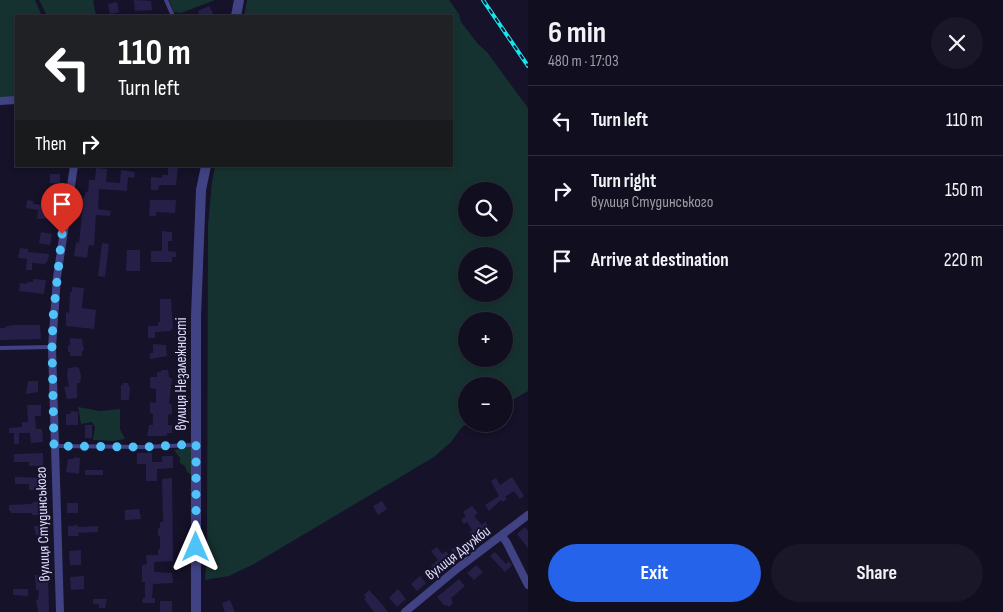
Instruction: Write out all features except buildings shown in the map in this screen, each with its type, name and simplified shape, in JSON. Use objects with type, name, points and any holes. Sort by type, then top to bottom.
[{"type":"street","points":[[236,15],[239,0]]},
{"type":"street","points":[[0,101],[15,100]]},
{"type":"street","name":"вулиця Студинського","points":[[60,612],[52,347],[56,277],[74,167]]},
{"type":"street","name":"вулиця Незалежності","points":[[196,612],[196,316],[201,190],[206,167]]},
{"type":"street","name":"вулиця Дружби","points":[[409,611],[458,568],[528,515]]},
{"type":"street","points":[[502,536],[528,585]]},
{"type":"lane","points":[[166,0],[173,15]]},
{"type":"lane","points":[[0,348],[52,347]]},
{"type":"lane","points":[[54,446],[143,447],[196,444]]},
{"type":"green space","points":[[0,0],[35,0],[42,15],[15,15],[15,98],[0,99]]},
{"type":"green space","points":[[39,0],[95,0],[93,1],[96,15],[46,15]]},
{"type":"green space","points":[[169,0],[215,0],[181,13],[174,12]]},
{"type":"green space","points":[[247,0],[449,0],[459,14],[461,22],[478,44],[487,52],[528,108],[528,391],[513,400],[513,377],[458,377],[458,432],[451,442],[434,457],[254,564],[229,576],[205,580],[207,550],[208,225],[215,167],[453,167],[453,15],[244,15]]},
{"type":"green space","points":[[78,407],[100,411],[120,409],[120,429],[125,439],[113,441],[93,440],[95,427],[92,422],[81,424]]},
{"type":"green space","points":[[190,447],[192,451],[192,473],[190,474],[185,466],[180,463],[180,458],[174,450]]},
{"type":"railway","points":[[483,0],[528,66]]},
{"type":"route","points":[[62,234],[53,318],[54,446],[143,447],[196,444],[196,547]]}]
